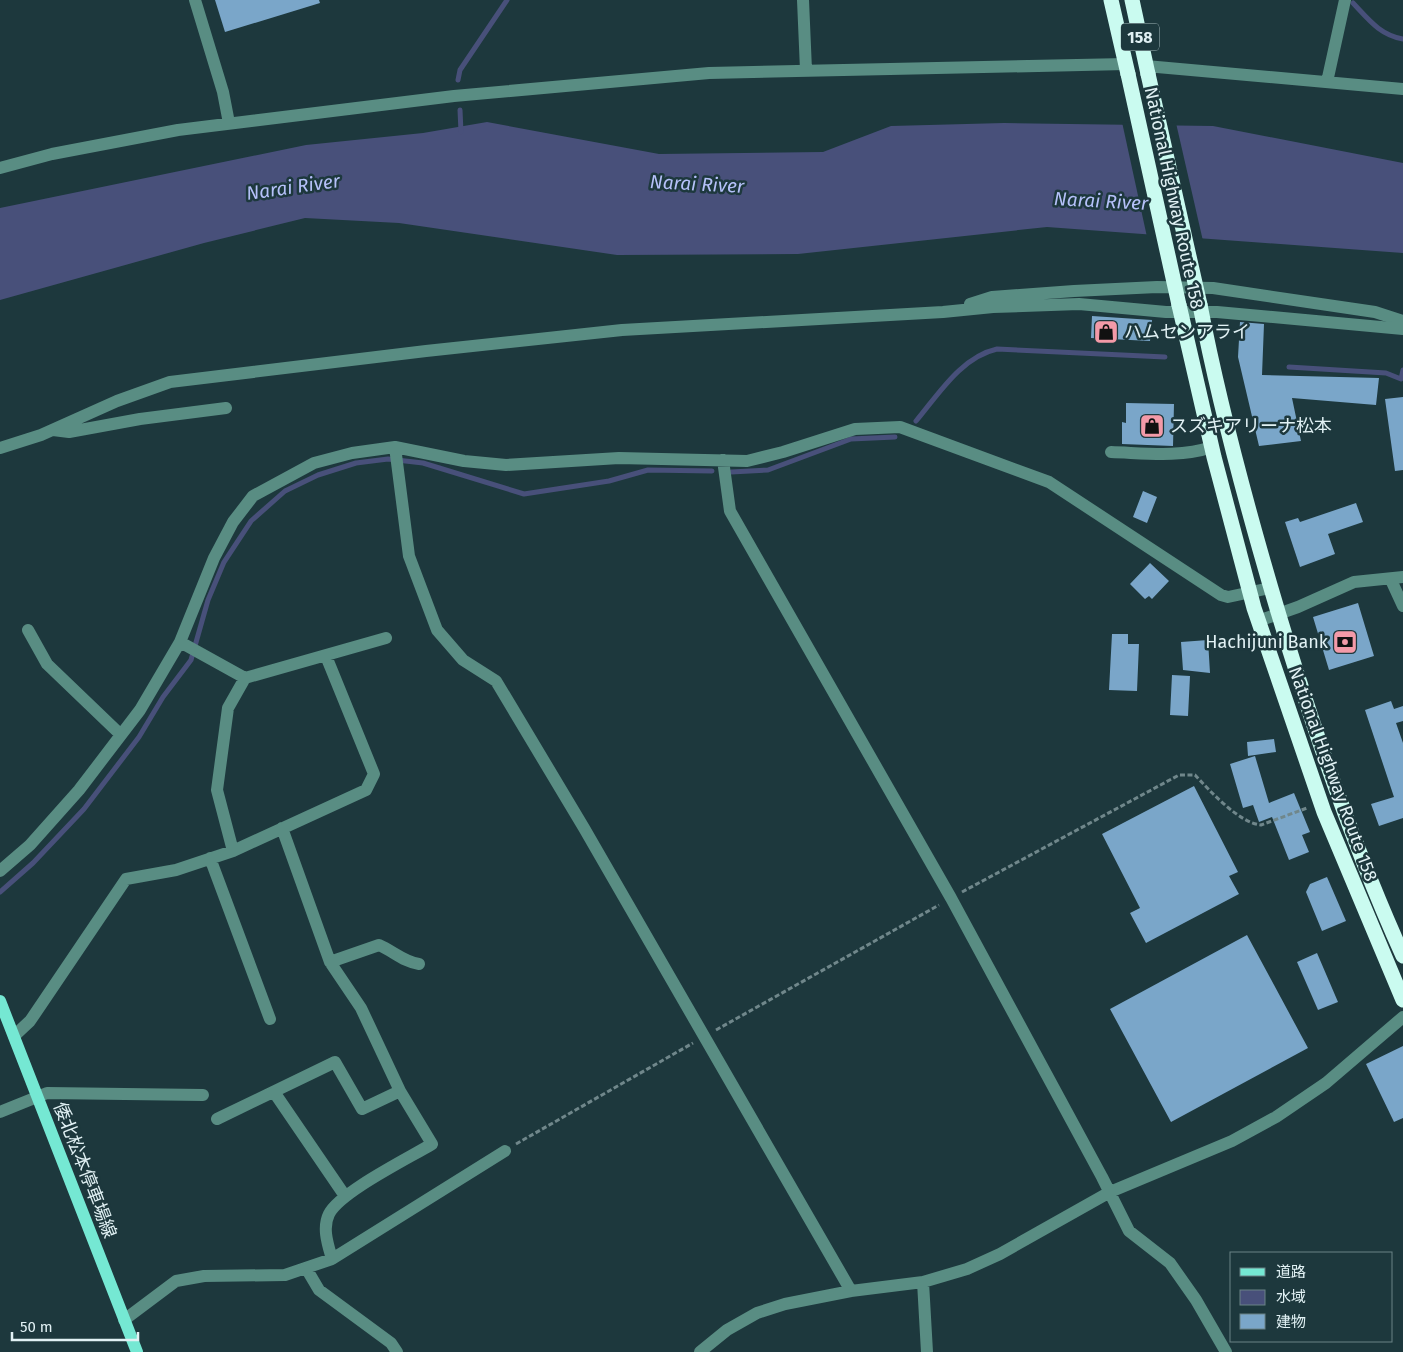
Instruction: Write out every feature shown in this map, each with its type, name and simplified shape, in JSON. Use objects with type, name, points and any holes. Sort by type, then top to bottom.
[{"type":"highway","name":"National Highway Route 158","points":[[1111,0],[1179,308],[1212,447],[1258,621],[1324,812],[1403,1000]]},
{"type":"highway","name":"National Highway Route 158","points":[[1132,0],[1233,454],[1270,588],[1323,751],[1374,892],[1403,956]]},
{"type":"main road","name":"倭北松本停車場線","points":[[0,1001],[137,1352]]},
{"type":"street","points":[[195,0],[223,92],[229,123]]},
{"type":"street","points":[[803,0],[806,70]]},
{"type":"street","points":[[1327,82],[1345,0]]},
{"type":"street","points":[[0,168],[52,154],[178,130],[229,123],[454,96],[709,73],[754,74],[806,70],[1127,69]]},
{"type":"street","points":[[1147,70],[1403,89]]},
{"type":"street","points":[[943,312],[992,297],[1157,287],[1213,288],[1375,312],[1403,321]]},
{"type":"street","points":[[0,448],[53,430],[117,400],[170,382],[622,330],[943,312],[993,307],[1079,304],[1200,308],[1403,329]]},
{"type":"street","points":[[53,430],[69,432],[140,419],[226,408]]},
{"type":"street","points":[[0,871],[30,845],[73,797],[140,710],[180,642],[214,558],[233,522],[253,496],[314,463],[352,453],[395,447],[464,461],[506,465],[619,458],[747,461],[783,452],[854,429],[900,427],[1049,482],[1221,595],[1228,597],[1270,588]]},
{"type":"street","points":[[395,447],[408,556],[437,630],[463,660],[496,681],[705,1037],[851,1291]]},
{"type":"street","points":[[1111,452],[1175,454],[1212,447]]},
{"type":"street","points":[[723,460],[730,512],[951,898],[1110,1192],[1129,1231],[1170,1263],[1196,1300],[1226,1352]]},
{"type":"street","points":[[1258,621],[1354,582],[1397,578],[1403,606]]},
{"type":"street","points":[[28,630],[47,664],[121,735]]},
{"type":"street","points":[[180,642],[245,678],[386,638]]},
{"type":"street","points":[[14,1036],[30,1021],[126,879],[176,870],[232,851],[366,790],[374,774],[326,656]]},
{"type":"street","points":[[232,851],[217,790],[228,708],[245,678]]},
{"type":"street","points":[[282,828],[330,962],[361,1008],[400,1091],[432,1144],[339,1200],[329,1214],[326,1235],[332,1259]]},
{"type":"street","points":[[210,858],[270,1019]]},
{"type":"street","points":[[330,962],[378,945],[393,950],[408,962],[420,964]]},
{"type":"street","points":[[700,1352],[727,1330],[757,1313],[785,1304],[851,1291],[923,1282],[967,1269],[1000,1254],[1110,1192],[1232,1141],[1276,1117],[1326,1083],[1403,1017]]},
{"type":"street","points":[[218,1119],[335,1062],[362,1109],[400,1091]]},
{"type":"street","points":[[274,1092],[344,1196]]},
{"type":"street","points":[[0,1112],[47,1093],[203,1095]]},
{"type":"street","points":[[124,1320],[176,1281],[204,1276],[285,1275],[332,1259],[505,1151]]},
{"type":"street","points":[[306,1268],[319,1290],[391,1343],[397,1352]]},
{"type":"street","points":[[923,1282],[927,1352]]},
{"type":"path","points":[[505,1151],[951,898],[1180,776],[1195,775],[1242,819],[1253,825],[1261,825],[1307,807]]},
{"type":"water","name":"Narai River","points":[[487,122],[659,154],[823,152],[891,126],[1004,123],[1213,126],[1403,163],[1403,253],[1047,227],[798,254],[617,255],[399,223],[305,218],[204,243],[0,300],[0,208],[306,145],[423,133]]},
{"type":"pier","points":[[1122,122],[1176,123],[1203,241],[1147,237]]},
{"type":"building","points":[[215,0],[319,0],[320,3],[225,32]]},
{"type":"building","points":[[1092,316],[1152,320],[1150,341],[1091,338]]},
{"type":"building","points":[[1240,322],[1264,324],[1262,375],[1379,378],[1376,405],[1292,398],[1301,441],[1259,446],[1238,357]]},
{"type":"building","points":[[1403,397],[1403,470],[1395,471],[1385,399]]},
{"type":"building","points":[[1126,403],[1174,404],[1173,446],[1122,444],[1122,422],[1126,423]]},
{"type":"building","points":[[1143,491],[1157,497],[1147,523],[1133,517]]},
{"type":"building","points":[[1356,503],[1363,522],[1328,534],[1335,554],[1300,567],[1285,522],[1298,518],[1300,522]]},
{"type":"building","points":[[1150,563],[1169,581],[1152,599],[1149,596],[1145,599],[1130,584]]},
{"type":"building","points":[[1358,603],[1374,656],[1329,670],[1313,617]]},
{"type":"building","points":[[1112,634],[1128,634],[1128,644],[1139,644],[1137,691],[1109,690]]},
{"type":"building","points":[[1208,640],[1210,673],[1183,670],[1181,642]]},
{"type":"building","points":[[1172,675],[1190,676],[1188,716],[1170,715]]},
{"type":"building","points":[[1391,701],[1394,709],[1403,706],[1403,721],[1396,723],[1403,743],[1403,818],[1379,826],[1371,804],[1394,797],[1365,710]]},
{"type":"building","points":[[1274,739],[1276,752],[1248,756],[1247,742]]},
{"type":"building","points":[[1255,756],[1269,803],[1294,793],[1310,832],[1302,835],[1309,852],[1289,860],[1272,817],[1259,822],[1253,805],[1243,808],[1230,764]]},
{"type":"building","points":[[1194,786],[1238,872],[1229,876],[1239,894],[1146,943],[1130,913],[1140,908],[1102,834]]},
{"type":"building","points":[[1327,877],[1346,921],[1322,931],[1306,892],[1310,884]]},
{"type":"building","points":[[1247,935],[1308,1048],[1171,1122],[1110,1009]]},
{"type":"building","points":[[1317,953],[1338,1002],[1318,1010],[1297,962]]},
{"type":"building","points":[[1403,1046],[1403,1118],[1394,1122],[1366,1064]]},
{"type":"waterway","points":[[458,80],[460,70],[507,0]]},
{"type":"waterway","points":[[1353,3],[1381,30],[1403,39]]},
{"type":"waterway","points":[[460,110],[461,132]]},
{"type":"waterway","points":[[916,421],[961,368],[984,353],[997,349],[1165,357]]},
{"type":"waterway","points":[[1289,367],[1386,373],[1401,379],[1403,370]]},
{"type":"waterway","points":[[731,472],[768,470],[851,439],[895,437]]},
{"type":"waterway","points":[[0,892],[33,863],[84,809],[139,737],[163,697],[191,660],[208,600],[224,562],[251,521],[285,491],[318,475],[356,463],[388,459],[423,463],[524,494],[609,481],[648,470],[712,471]]},
{"type":"place","name":"ハムセンアライ","points":[[1106,332]]},
{"type":"place","name":"スズキアリーナ松本","points":[[1152,426]]},
{"type":"place","name":"Hachijuni Bank","points":[[1345,642]]}]
